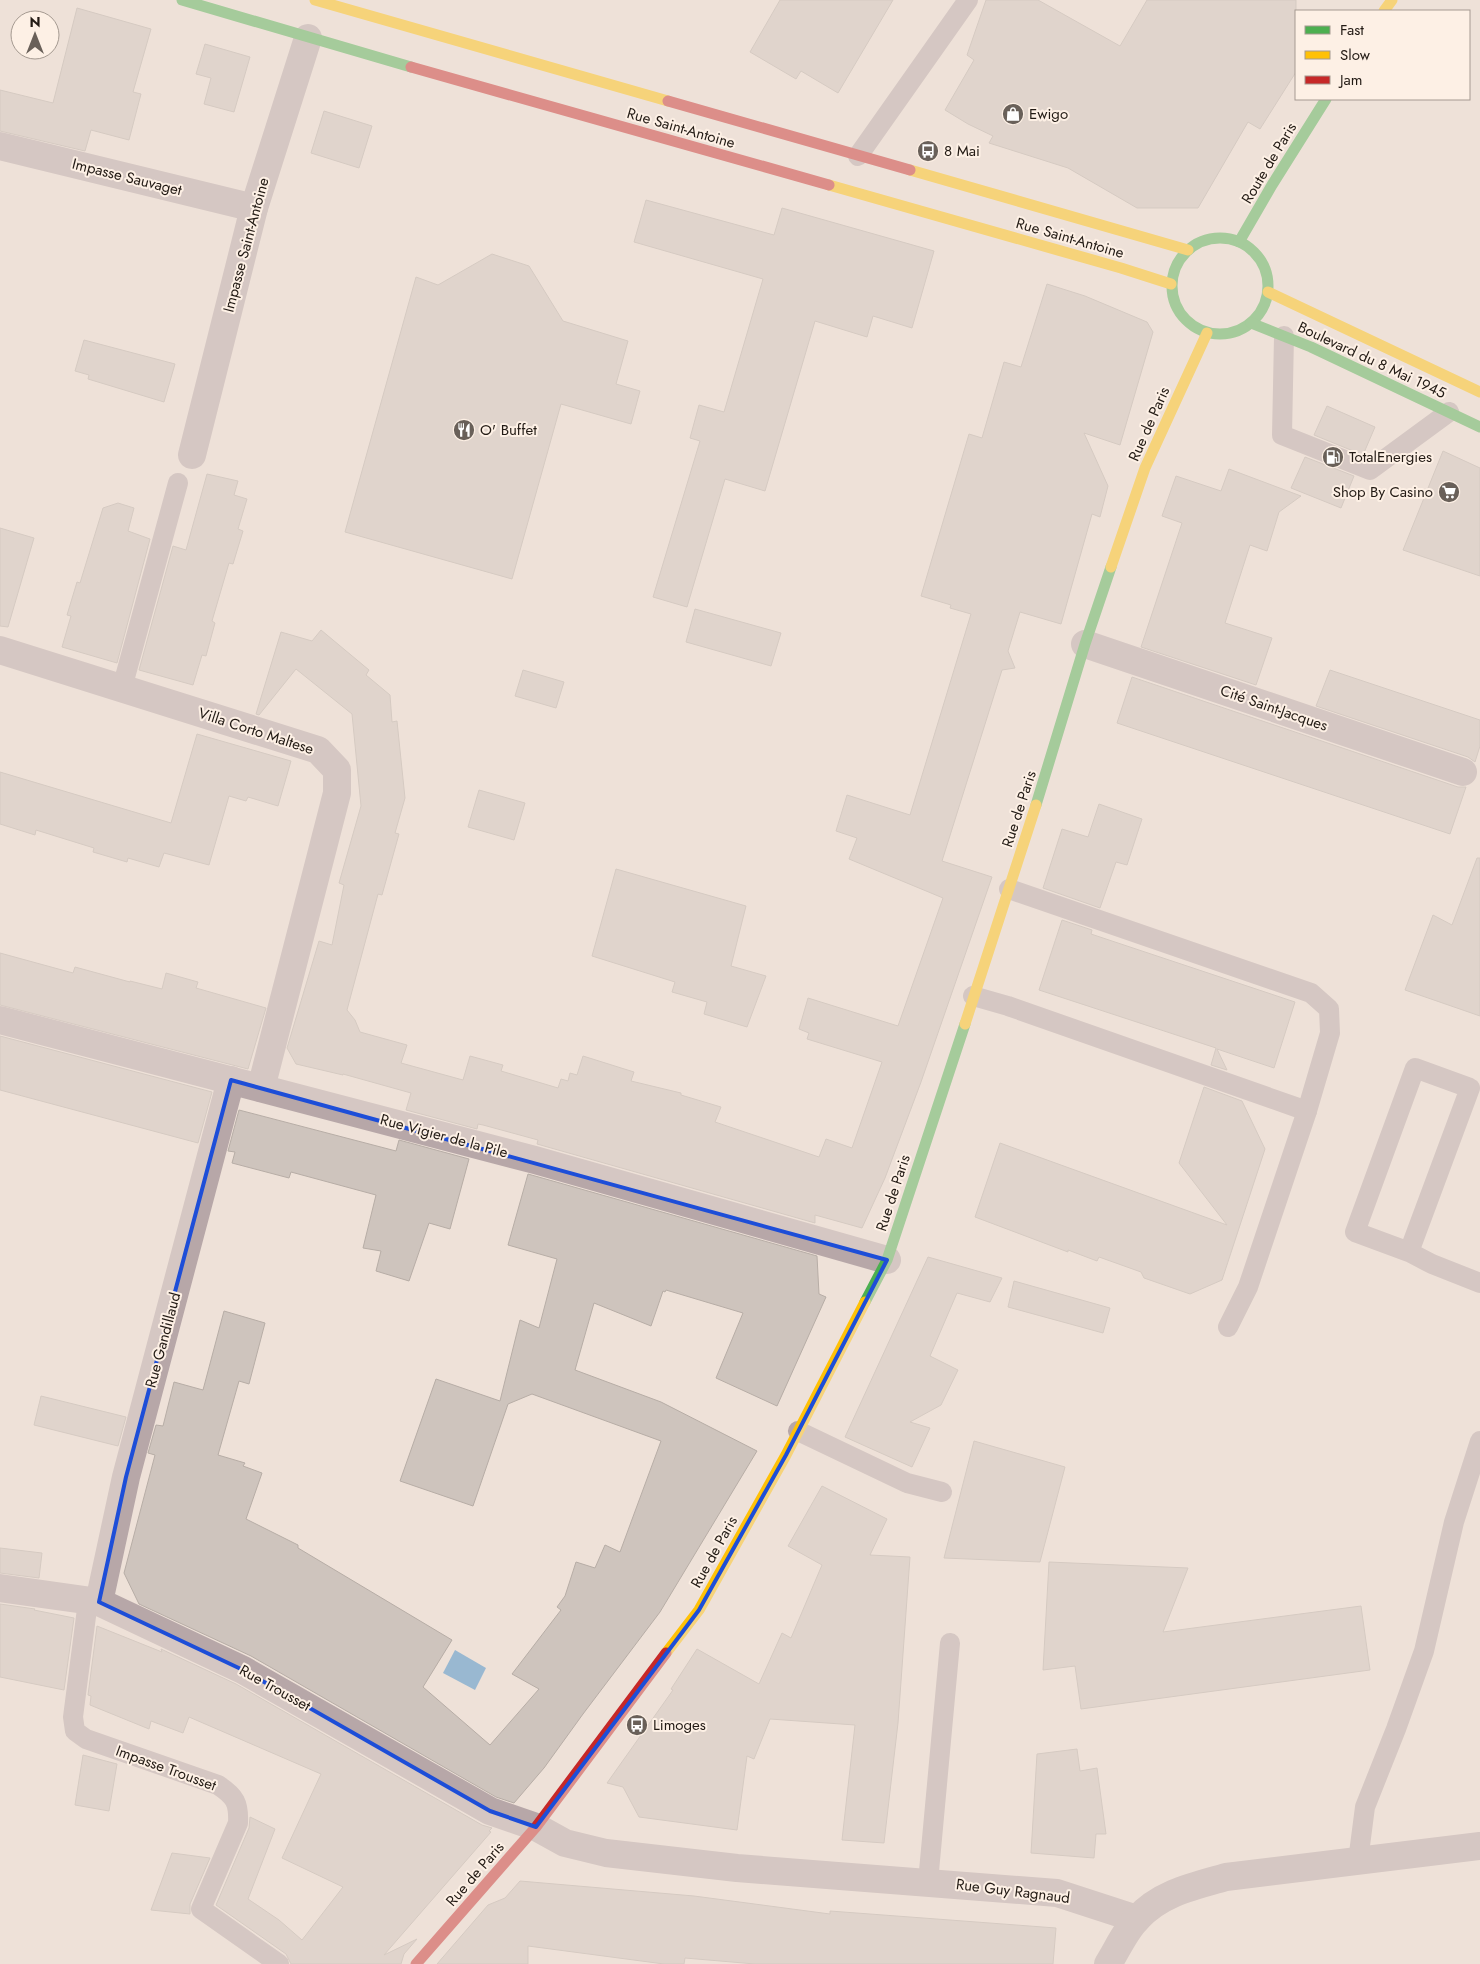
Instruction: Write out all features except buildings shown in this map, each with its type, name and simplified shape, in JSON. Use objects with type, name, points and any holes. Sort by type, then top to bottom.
[{"type":"main road","name":"Rue Saint-Antoine","points":[[182,0],[308,38],[1121,268],[1171,284]]},
{"type":"main road","name":"Rue Saint-Antoine","points":[[315,0],[1188,250]]},
{"type":"main road","name":"Route de Paris","points":[[1239,242],[1325,100]]},
{"type":"main road","points":[[1212,238],[1226,238],[1239,242],[1252,250],[1262,262],[1267,276],[1268,292],[1260,314],[1251,323],[1238,332],[1223,335],[1207,333],[1192,326],[1180,315],[1173,300],[1171,284],[1179,260],[1188,250],[1199,242],[1212,238]]},
{"type":"main road","name":"Boulevard du 8 Mai 1945","points":[[1268,292],[1480,392]]},
{"type":"main road","name":"Boulevard du 8 Mai 1945","points":[[1251,323],[1311,347],[1480,426]]},
{"type":"main road","name":"Rue de Paris","points":[[416,1964],[536,1827],[699,1610],[798,1431],[887,1260],[1036,807],[1085,644],[1145,468],[1207,333]]},
{"type":"street","name":"Impasse Saint-Antoine","points":[[192,455],[254,208],[308,38]]},
{"type":"street","name":"Impasse Sauvaget","points":[[0,146],[254,208]]},
{"type":"street","name":"Cité Saint-Jacques","points":[[1085,644],[1463,772]]},
{"type":"street","name":"Villa Corto Maltese","points":[[0,650],[318,750],[337,770],[337,793],[261,1088]]},
{"type":"street","name":"Rue Vigier de la Pile","points":[[0,1020],[535,1160],[887,1260]]},
{"type":"street","name":"Rue Gandillaud","points":[[93,1601],[232,1080]]},
{"type":"street","name":"Rue Trousset","points":[[0,1588],[93,1601],[243,1670],[490,1811],[536,1827]]},
{"type":"street","name":"Rue Guy Ragnaud","points":[[536,1827],[566,1843],[606,1853],[737,1868],[1057,1893],[1137,1919]]},
{"type":"street","points":[[1108,1964],[1137,1919],[1166,1896],[1190,1886],[1226,1878],[1480,1846]]},
{"type":"lane","points":[[858,156],[968,0]]},
{"type":"lane","points":[[1284,336],[1282,435],[1370,470],[1449,412]]},
{"type":"lane","points":[[122,688],[178,483]]},
{"type":"lane","points":[[1009,889],[1311,993],[1329,1009],[1330,1034],[1307,1111],[1248,1287],[1228,1327]]},
{"type":"lane","points":[[973,996],[1008,1006],[1307,1111]]},
{"type":"lane","points":[[1409,1252],[1470,1088],[1415,1068],[1355,1232],[1409,1252],[1432,1264],[1480,1283]]},
{"type":"lane","points":[[798,1431],[906,1483],[942,1492]]},
{"type":"lane","points":[[1358,1861],[1365,1807],[1424,1651],[1454,1522],[1480,1440]]},
{"type":"lane","name":"Impasse Trousset","points":[[93,1601],[73,1717],[75,1731],[86,1739],[218,1785],[232,1794],[239,1809],[238,1823],[201,1909],[279,1964]]},
{"type":"lane","points":[[928,1882],[950,1643]]},
{"type":"highlighted area","points":[[231,1080],[887,1260],[786,1455],[699,1610],[536,1827],[490,1811],[243,1670],[99,1602],[126,1477]]},
{"type":"water","points":[[455,1650],[486,1668],[475,1690],[443,1673]]},
{"type":"traffic: fast","points":[[182,0],[411,67]]},
{"type":"traffic: fast","points":[[1239,242],[1325,100]]},
{"type":"traffic: fast","points":[[1220,238],[1238,241],[1254,252],[1265,268],[1268,286],[1265,304],[1254,320],[1238,331],[1220,334],[1202,331],[1186,320],[1175,304],[1172,286],[1175,268],[1186,252],[1202,241],[1220,238]]},
{"type":"traffic: fast","points":[[1251,323],[1311,347],[1480,427]]},
{"type":"traffic: fast","points":[[1036,805],[1085,644],[1111,567]]},
{"type":"traffic: fast","points":[[865,1302],[887,1260],[965,1024]]},
{"type":"traffic: slow","points":[[315,0],[668,101]]},
{"type":"traffic: slow","points":[[1385,10],[1392,0]]},
{"type":"traffic: slow","points":[[910,170],[1188,250]]},
{"type":"traffic: slow","points":[[829,185],[1171,284]]},
{"type":"traffic: slow","points":[[1268,292],[1480,392]]},
{"type":"traffic: slow","points":[[1111,567],[1145,468],[1207,333]]},
{"type":"traffic: slow","points":[[965,1024],[1036,805]]},
{"type":"traffic: slow","points":[[666,1653],[699,1610],[786,1455],[865,1302]]},
{"type":"traffic: jam","points":[[411,67],[829,185]]},
{"type":"traffic: jam","points":[[668,101],[910,170]]},
{"type":"traffic: jam","points":[[416,1964],[536,1827],[666,1653]]},
{"type":"place","name":"Ewigo","points":[[1013,114]]},
{"type":"place","name":"8 Mai","points":[[928,151]]},
{"type":"place","name":"O' Buffet","points":[[464,430]]},
{"type":"place","name":"TotalEnergies","points":[[1333,457]]},
{"type":"place","name":"Shop By Casino","points":[[1449,492]]},
{"type":"place","name":"Limoges","points":[[637,1725]]}]
